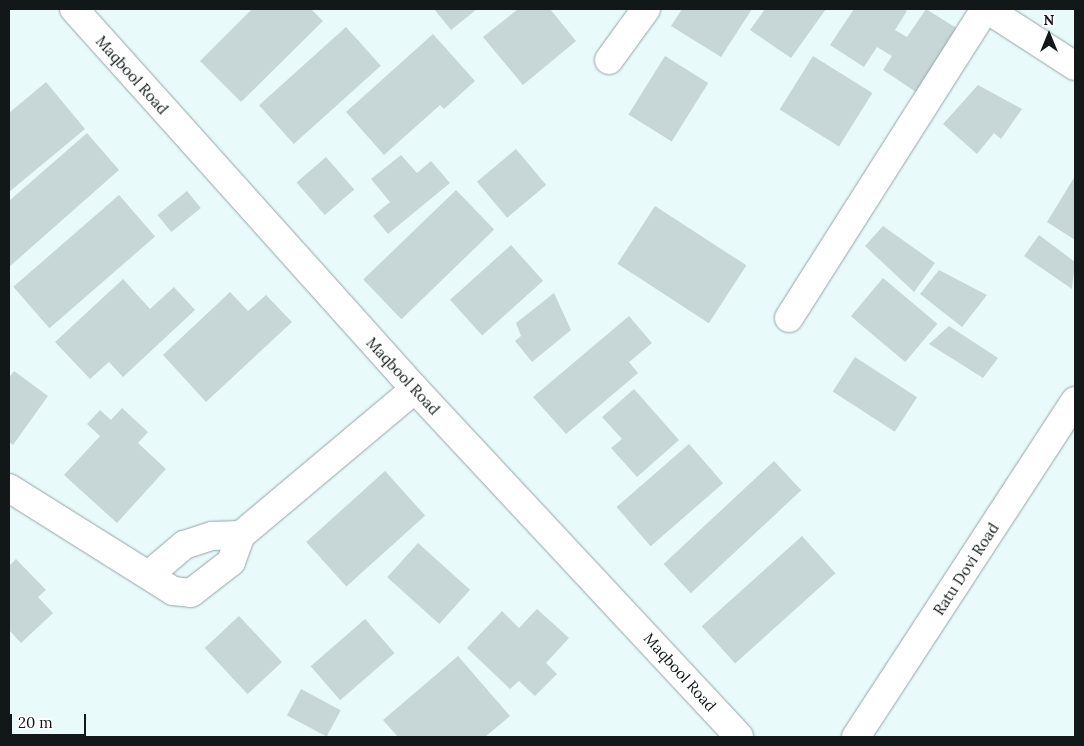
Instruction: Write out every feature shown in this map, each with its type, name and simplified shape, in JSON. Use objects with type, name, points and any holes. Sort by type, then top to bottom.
[{"type":"street","name":"Maqbool Road","points":[[74,9],[415,389],[739,737]]},
{"type":"street","points":[[609,60],[646,9]]},
{"type":"street","points":[[789,318],[986,9],[1075,66]]},
{"type":"street","points":[[9,488],[150,574],[174,591],[191,592],[232,562],[241,535],[415,389]]},
{"type":"street","name":"Ratu Dovi Road","points":[[856,737],[1075,401]]},
{"type":"street","points":[[150,574],[184,545],[212,536],[241,535]]},
{"type":"building","points":[[252,9],[311,9],[323,21],[241,102],[200,61]]},
{"type":"building","points":[[434,9],[477,9],[451,30]]},
{"type":"building","points":[[518,9],[550,9],[576,41],[523,85],[483,37]]},
{"type":"building","points":[[682,9],[752,9],[721,57],[671,26]]},
{"type":"building","points":[[765,9],[826,9],[791,58],[750,30]]},
{"type":"building","points":[[854,9],[903,9],[907,11],[895,30],[907,37],[926,9],[958,29],[916,92],[883,70],[892,56],[877,47],[864,67],[830,45]]},
{"type":"building","points":[[346,27],[381,66],[294,144],[259,105]]},
{"type":"building","points":[[433,34],[475,81],[444,109],[440,105],[384,155],[346,112]]},
{"type":"building","points":[[665,56],[708,83],[672,142],[628,115]]},
{"type":"building","points":[[813,56],[872,93],[839,147],[780,109]]},
{"type":"building","points":[[46,82],[85,129],[9,192],[9,113]]},
{"type":"building","points":[[978,85],[1022,109],[1001,139],[994,133],[977,154],[943,124]]},
{"type":"building","points":[[87,133],[119,170],[9,267],[9,201]]},
{"type":"building","points":[[516,149],[546,185],[507,218],[477,182]]},
{"type":"building","points":[[401,155],[417,173],[431,161],[450,183],[388,234],[373,216],[390,202],[371,179]]},
{"type":"building","points":[[326,157],[354,189],[325,215],[297,183]]},
{"type":"building","points":[[1075,176],[1075,240],[1047,222]]},
{"type":"building","points":[[456,190],[494,230],[401,319],[363,280]]},
{"type":"building","points":[[187,191],[201,208],[171,232],[157,215]]},
{"type":"building","points":[[119,195],[155,237],[49,328],[13,287]]},
{"type":"building","points":[[655,206],[746,265],[709,323],[617,264]]},
{"type":"building","points":[[883,226],[935,263],[914,292],[865,246]]},
{"type":"building","points":[[1039,235],[1075,262],[1072,289],[1024,256]]},
{"type":"building","points":[[511,245],[543,281],[482,336],[450,300]]},
{"type":"building","points":[[939,270],[987,295],[962,327],[920,294]]},
{"type":"building","points":[[883,278],[937,324],[905,362],[851,316]]},
{"type":"building","points":[[123,279],[150,309],[174,287],[195,310],[123,377],[109,362],[90,379],[55,342]]},
{"type":"building","points":[[230,292],[248,311],[266,295],[292,322],[206,402],[163,355]]},
{"type":"building","points":[[554,293],[571,330],[532,362],[515,341],[521,336],[516,323]]},
{"type":"building","points":[[629,316],[652,343],[629,362],[638,373],[566,434],[533,397]]},
{"type":"building","points":[[949,326],[998,358],[983,378],[929,344]]},
{"type":"building","points":[[855,357],[917,397],[895,432],[833,391]]},
{"type":"building","points":[[14,371],[48,396],[13,445],[9,442],[9,378]]},
{"type":"building","points":[[634,389],[679,440],[637,477],[611,448],[622,439],[602,417]]},
{"type":"building","points":[[122,408],[148,432],[138,443],[166,469],[117,523],[64,475],[100,436],[87,424],[100,410],[111,420]]},
{"type":"building","points":[[689,444],[723,483],[651,546],[617,507]]},
{"type":"building","points":[[774,461],[801,490],[691,593],[664,564]]},
{"type":"building","points":[[385,471],[425,516],[346,587],[306,542]]},
{"type":"building","points":[[802,536],[835,573],[735,663],[702,626]]},
{"type":"building","points":[[418,543],[470,590],[439,624],[387,577]]},
{"type":"building","points":[[16,559],[46,590],[38,597],[53,613],[21,643],[9,630],[9,566]]},
{"type":"building","points":[[537,609],[569,638],[546,663],[557,674],[535,696],[519,681],[510,689],[467,648],[502,611],[519,628]]},
{"type":"building","points":[[239,616],[282,662],[248,694],[205,648]]},
{"type":"building","points":[[365,619],[395,653],[340,700],[311,666]]},
{"type":"building","points":[[458,656],[510,716],[485,737],[398,737],[383,720]]},
{"type":"building","points":[[301,689],[341,710],[327,737],[287,715]]}]
